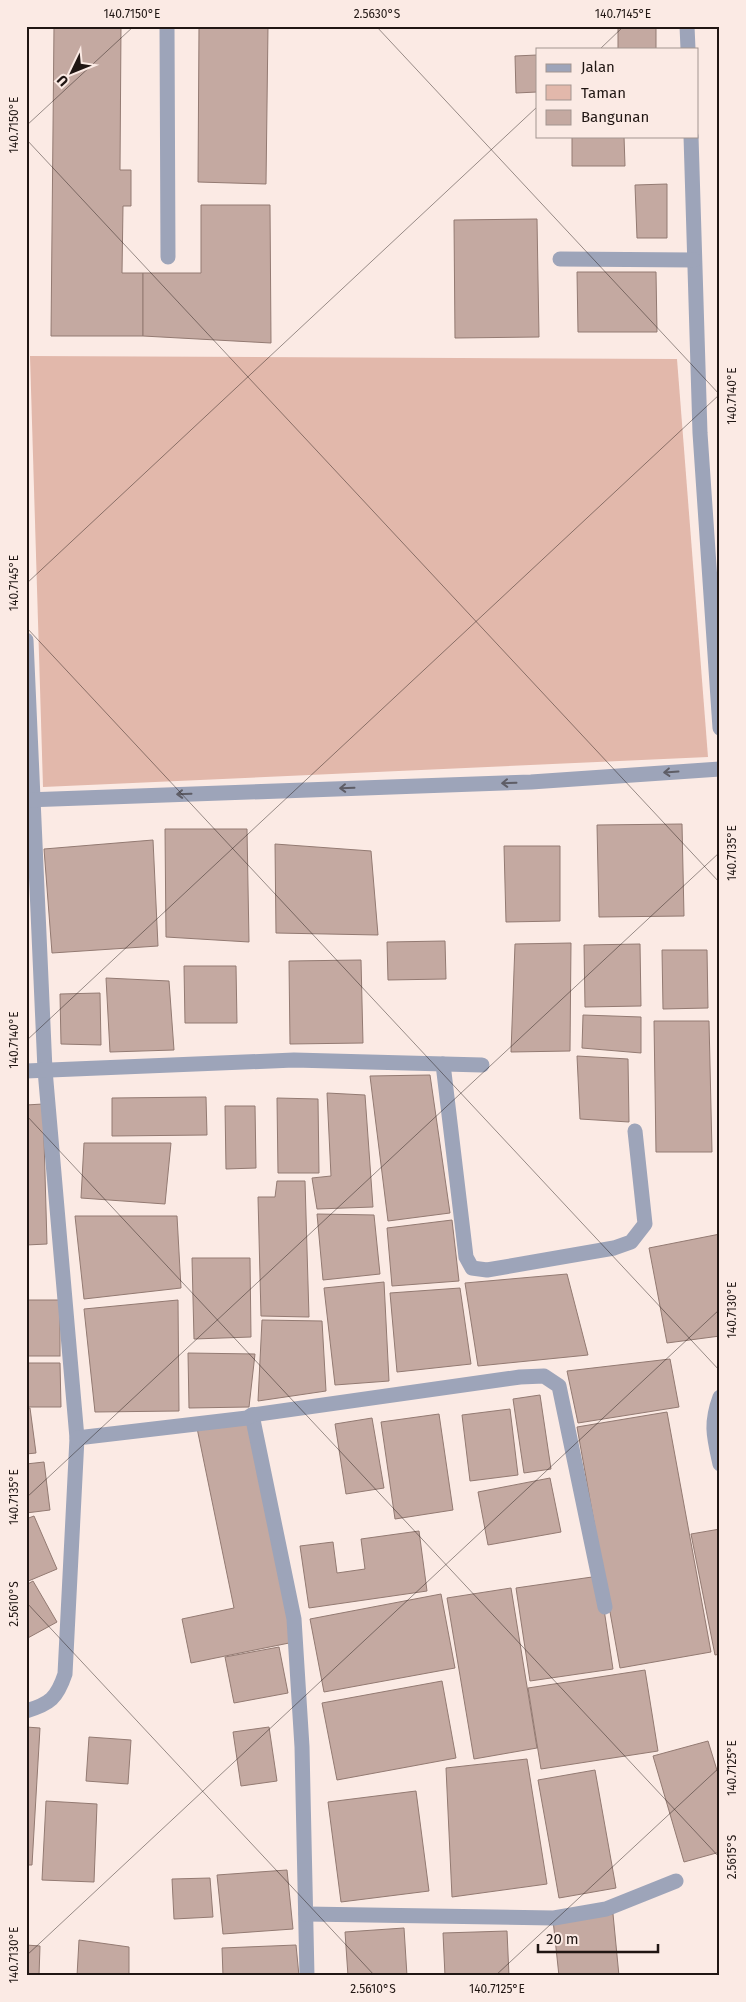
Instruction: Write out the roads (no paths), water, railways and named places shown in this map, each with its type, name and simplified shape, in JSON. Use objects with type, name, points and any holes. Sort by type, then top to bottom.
[{"type":"street","points":[[167,26],[168,257]]},
{"type":"street","points":[[687,26],[688,48]]},
{"type":"street","points":[[691,138],[700,433],[720,728]]},
{"type":"street","points":[[560,259],[694,260]]},
{"type":"street","points":[[26,640],[30,800],[44,1070],[77,1438],[65,1674],[61,1688],[53,1700],[26,1711]]},
{"type":"street","points":[[30,800],[531,782],[720,769]]},
{"type":"street","points":[[26,1071],[294,1060],[482,1065]]},
{"type":"street","points":[[443,1064],[466,1257],[472,1268],[487,1270],[614,1248],[631,1242],[645,1224],[635,1131]]},
{"type":"street","points":[[77,1438],[247,1418],[252,1415],[520,1377],[544,1376],[559,1386],[606,1607]]},
{"type":"street","points":[[720,1397],[712,1431],[720,1464]]},
{"type":"street","points":[[252,1415],[294,1619],[302,1747],[307,1976]]},
{"type":"street","points":[[306,1914],[554,1918],[606,1909],[676,1882]]}]
